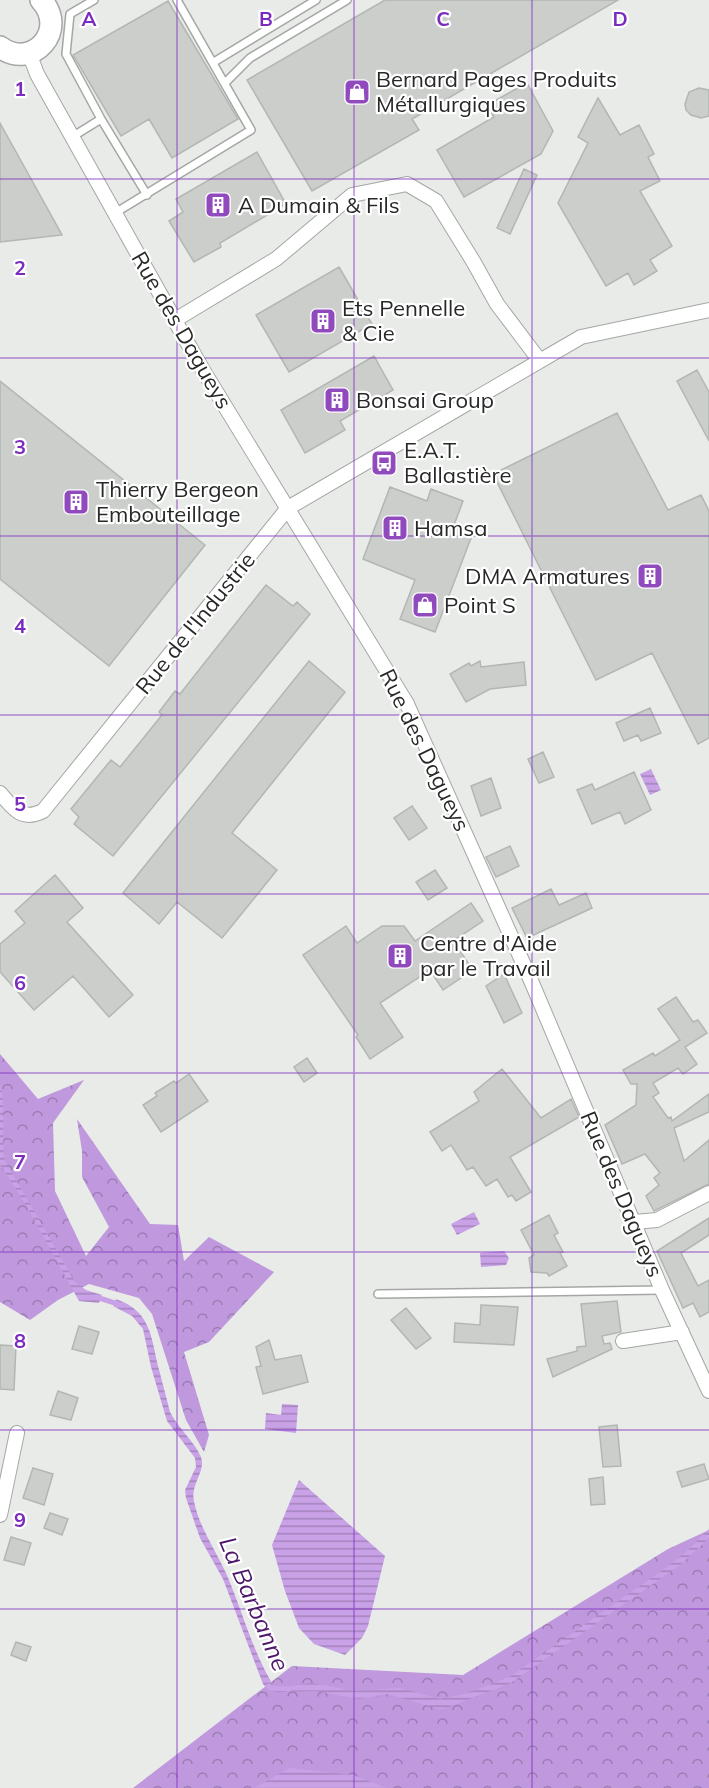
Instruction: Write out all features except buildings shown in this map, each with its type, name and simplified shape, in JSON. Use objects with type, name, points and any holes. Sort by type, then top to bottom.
[{"type":"main road","points":[[0,47],[11,53],[29,53],[38,48],[50,33],[51,24],[50,14],[41,0]]},
{"type":"street","name":"Rue des Dagueys","points":[[29,53],[37,74],[201,367],[407,704],[532,982],[662,1290],[709,1391]]},
{"type":"street","points":[[175,320],[276,259],[352,195],[407,184],[436,201],[497,304],[540,361]]},
{"type":"street","name":"Rue de l'Industrie","points":[[0,793],[18,813],[34,815],[43,811],[288,508],[581,337],[709,310]]},
{"type":"street","points":[[634,1222],[657,1220],[709,1193]]},
{"type":"street","points":[[623,1341],[682,1332]]},
{"type":"street","points":[[0,1515],[17,1433]]},
{"type":"lane","points":[[94,0],[70,14],[66,54],[101,119],[147,195]]},
{"type":"lane","points":[[115,213],[251,130],[177,0]]},
{"type":"lane","points":[[214,62],[316,0]]},
{"type":"lane","points":[[225,83],[250,58],[347,0]]},
{"type":"lane","points":[[72,137],[101,119]]},
{"type":"lane","points":[[378,1294],[662,1290]]},
{"type":"green space","points":[[0,1054],[38,1099],[84,1080],[53,1123],[55,1191],[86,1256],[109,1227],[82,1177],[82,1151],[77,1119],[150,1224],[178,1225],[184,1261],[209,1237],[274,1272],[209,1342],[184,1352],[209,1435],[204,1452],[186,1420],[152,1314],[139,1298],[89,1284],[58,1300],[30,1320],[0,1302]]},
{"type":"green space","points":[[709,1530],[709,1788],[133,1788],[292,1666],[463,1675],[668,1549]]},
{"type":"shaded area","points":[[651,769],[661,790],[650,795],[640,774]]},
{"type":"shaded area","points":[[0,1084],[5,1161],[75,1282],[86,1290],[102,1295],[99,1303],[79,1301],[26,1205],[0,1164]]},
{"type":"shaded area","points":[[474,1212],[480,1224],[457,1235],[451,1224]]},
{"type":"shaded area","points":[[504,1251],[509,1258],[506,1265],[481,1267],[480,1253]]},
{"type":"shaded area","points":[[116,1299],[136,1310],[151,1334],[170,1412],[201,1457],[201,1468],[193,1495],[196,1511],[226,1573],[261,1663],[277,1691],[284,1687],[312,1683],[354,1691],[399,1688],[440,1699],[469,1693],[511,1676],[664,1569],[685,1553],[709,1529],[709,1538],[680,1565],[511,1683],[451,1706],[442,1709],[435,1708],[388,1694],[359,1699],[315,1691],[277,1692],[267,1689],[263,1684],[223,1579],[200,1538],[186,1498],[185,1490],[196,1467],[195,1458],[167,1421],[151,1367],[143,1329],[132,1316],[113,1306]]},
{"type":"shaded area","points":[[282,1404],[298,1405],[296,1433],[265,1429],[266,1413],[281,1415]]},
{"type":"shaded area","points":[[299,1480],[385,1556],[368,1626],[362,1638],[345,1655],[314,1644],[299,1628],[285,1591],[272,1545]]},
{"type":"shaded area","points":[[289,1768],[353,1775],[387,1788],[255,1788]]},
{"type":"waterway","name":"La Barbanne","points":[[96,1297],[121,1305]]},
{"type":"waterway","name":"La Barbanne","points":[[269,1686],[270,1688],[289,1689]]},
{"type":"place","name":"Bernard Pages Produits Métallurgiques","points":[[357,92]]},
{"type":"place","name":"A Dumain & Fils","points":[[218,205]]},
{"type":"place","name":"Ets Pennelle & Cie","points":[[323,321]]},
{"type":"place","name":"Bonsai Group","points":[[337,400]]},
{"type":"place","name":"E.A.T. Ballastière","points":[[384,463]]},
{"type":"place","name":"Thierry Bergeon Embouteillage","points":[[76,502]]},
{"type":"place","name":"Hamsa","points":[[395,528]]},
{"type":"place","name":"DMA Armatures","points":[[650,576]]},
{"type":"place","name":"Point S","points":[[425,605]]},
{"type":"place","name":"Centre d'Aide par le Travail","points":[[400,956]]}]
